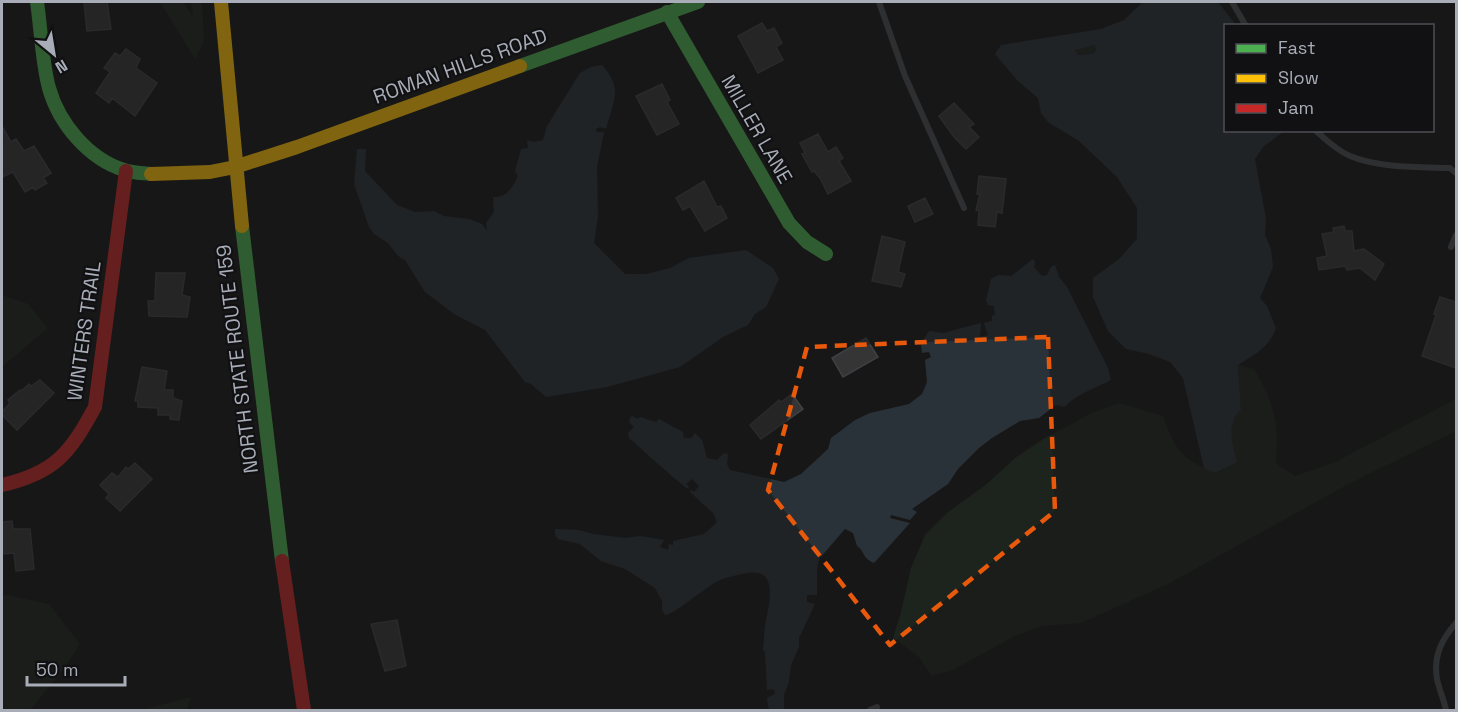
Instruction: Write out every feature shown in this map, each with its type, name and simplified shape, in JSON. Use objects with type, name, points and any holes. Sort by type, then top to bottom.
[{"type":"street","points":[[37,2],[49,88],[56,106],[77,138],[96,156],[126,171]]},
{"type":"street","name":"NORTH STATE ROUTE 159","points":[[221,2],[235,167],[254,342],[283,572],[304,711]]},
{"type":"street","name":"ROMAN HILLS ROAD","points":[[126,171],[178,174],[235,167],[297,147],[698,2]]},
{"type":"street","name":"MILLER LANE","points":[[667,12],[789,224],[807,242],[826,254]]},
{"type":"street","name":"WINTERS TRAIL","points":[[2,485],[22,482],[63,457],[77,441],[95,407],[126,171]]},
{"type":"lane","points":[[879,2],[904,76],[964,208]]},
{"type":"lane","points":[[1232,2],[1245,24]]},
{"type":"lane","points":[[1317,132],[1330,144],[1351,156],[1379,163],[1450,168],[1456,173]]},
{"type":"lane","points":[[1450,247],[1456,235]]},
{"type":"lane","points":[[1446,711],[1437,678],[1437,658],[1444,637],[1456,623]]},
{"type":"highlighted area","points":[[1048,337],[1055,511],[890,645],[768,490],[807,347]]},
{"type":"shaded area","points":[[160,2],[183,2],[193,17],[191,2],[202,2],[204,41],[195,59]]},
{"type":"shaded area","points":[[1143,2],[1218,2],[1235,24],[1224,24],[1224,132],[1283,132],[1263,147],[1255,159],[1266,219],[1265,235],[1271,249],[1273,267],[1260,298],[1267,306],[1276,328],[1265,346],[1238,365],[1241,410],[1233,421],[1232,428],[1233,449],[1237,462],[1215,473],[1204,468],[1183,378],[1170,362],[1126,349],[1108,331],[1093,297],[1093,278],[1119,259],[1137,239],[1137,208],[1117,177],[1079,141],[1048,122],[1041,113],[1038,98],[1017,80],[995,54],[1001,45],[1101,29],[1124,20]],"holes":[[[1095,45],[1096,50],[1093,54],[1078,55],[1075,50]]]},
{"type":"shaded area","points":[[1096,45],[1093,54],[1078,55],[1075,49]]},
{"type":"shaded area","points":[[602,65],[613,81],[615,96],[606,129],[600,127],[596,129],[596,132],[604,132],[597,167],[598,217],[594,243],[625,274],[646,274],[670,268],[689,258],[746,250],[773,268],[779,279],[766,307],[755,314],[748,325],[723,337],[680,367],[607,387],[546,397],[531,384],[525,382],[485,330],[454,314],[425,292],[405,260],[398,256],[388,243],[374,234],[369,227],[354,184],[357,149],[366,149],[365,171],[397,205],[415,212],[434,211],[444,216],[469,219],[482,224],[487,231],[486,223],[494,212],[493,197],[506,194],[514,184],[518,176],[515,171],[521,149],[528,148],[527,140],[534,142],[543,140],[547,126],[580,73],[591,67]]},
{"type":"shaded area","points":[[1033,259],[1034,267],[1042,276],[1047,275],[1051,267],[1055,265],[1059,277],[1067,287],[1108,368],[1111,380],[1080,395],[1065,407],[1056,405],[1039,418],[1020,421],[992,438],[958,469],[948,484],[912,509],[917,512],[910,520],[891,515],[890,518],[910,523],[874,563],[867,559],[857,546],[853,533],[845,529],[819,559],[817,595],[807,595],[807,602],[815,604],[799,638],[799,647],[791,665],[784,695],[784,710],[769,710],[767,698],[775,694],[774,689],[767,690],[763,650],[770,600],[770,590],[765,576],[758,573],[747,573],[723,579],[675,611],[665,615],[662,610],[662,601],[655,588],[625,569],[601,561],[580,544],[558,539],[555,535],[555,529],[579,530],[625,538],[640,536],[664,540],[660,547],[668,550],[669,544],[673,545],[673,541],[704,534],[717,522],[713,513],[690,492],[691,490],[694,492],[699,486],[692,479],[686,484],[688,489],[629,438],[628,433],[634,427],[629,422],[632,416],[656,422],[659,419],[683,432],[684,438],[691,438],[695,433],[702,440],[707,458],[717,460],[724,453],[728,454],[727,464],[730,470],[784,482],[801,474],[828,449],[831,438],[855,420],[870,413],[909,404],[922,394],[927,382],[925,360],[931,357],[929,352],[922,353],[921,344],[929,331],[943,333],[981,323],[980,337],[988,335],[984,323],[992,321],[992,316],[995,315],[994,306],[988,305],[986,300],[991,279],[999,275],[1011,276]]},
{"type":"shaded area","points":[[2,295],[28,304],[48,328],[2,367]]},
{"type":"shaded area","points":[[1238,365],[1254,369],[1267,393],[1276,424],[1276,463],[1295,476],[1333,463],[1456,399],[1456,431],[1347,485],[1168,584],[1081,623],[1041,626],[1015,636],[953,670],[931,676],[920,658],[893,638],[911,568],[925,535],[947,513],[988,483],[1015,458],[1045,438],[1092,413],[1119,403],[1163,416],[1176,446],[1194,463],[1216,473],[1236,461],[1231,434],[1233,421],[1241,410]]},
{"type":"shaded area","points":[[7,595],[49,604],[80,644],[62,671],[30,710],[2,710],[2,596]]},
{"type":"shaded area","points":[[191,697],[187,710],[142,710]]},
{"type":"building","points":[[84,2],[107,2],[111,29],[87,31]]},
{"type":"building","points":[[762,23],[767,31],[774,28],[782,43],[776,47],[783,60],[758,73],[738,36]]},
{"type":"building","points":[[126,49],[140,59],[136,68],[157,83],[135,116],[112,98],[109,103],[96,93],[110,72],[104,68],[115,53],[120,56]]},
{"type":"building","points":[[662,84],[670,100],[667,102],[679,124],[657,135],[636,96]]},
{"type":"building","points":[[954,103],[974,124],[969,127],[979,137],[966,149],[939,116]]},
{"type":"building","points":[[2,126],[11,142],[16,139],[24,151],[34,146],[51,173],[43,178],[47,183],[35,190],[33,187],[25,192],[13,172],[2,177]]},
{"type":"building","points":[[818,134],[828,152],[836,147],[843,158],[839,161],[851,181],[828,194],[820,178],[814,171],[812,172],[802,154],[805,153],[800,143]]},
{"type":"building","points":[[979,176],[1006,179],[1002,213],[997,212],[995,227],[978,225],[979,211],[976,210],[980,194],[977,194]]},
{"type":"building","points":[[704,181],[717,207],[721,206],[727,218],[705,231],[690,206],[683,210],[676,198]]},
{"type":"building","points":[[925,198],[933,214],[915,222],[908,206]]},
{"type":"building","points":[[1344,226],[1345,231],[1352,231],[1354,251],[1364,249],[1384,264],[1375,280],[1360,268],[1347,270],[1345,266],[1319,270],[1317,258],[1327,256],[1322,234],[1334,232],[1333,228]]},
{"type":"building","points":[[882,236],[905,242],[898,272],[905,274],[901,287],[872,281]]},
{"type":"building","points":[[156,273],[185,273],[182,295],[190,297],[187,317],[149,316],[148,301],[155,301]]},
{"type":"building","points":[[1440,297],[1456,302],[1456,368],[1422,356]]},
{"type":"building","points":[[866,338],[878,357],[843,377],[832,358]]},
{"type":"building","points":[[142,367],[167,371],[164,390],[173,390],[173,398],[182,401],[179,420],[170,419],[170,415],[158,415],[158,408],[138,407],[138,401],[135,401]]},
{"type":"building","points":[[40,380],[54,393],[17,430],[2,415],[2,412],[10,403],[8,400],[29,384],[31,386]]},
{"type":"building","points":[[792,394],[803,409],[761,439],[750,425],[779,400],[781,402]]},
{"type":"building","points":[[135,463],[152,479],[120,511],[106,498],[109,494],[100,485],[112,473],[118,477],[126,467],[128,469]]},
{"type":"building","points":[[12,521],[13,529],[30,529],[34,569],[16,571],[14,553],[2,554],[2,522]]},
{"type":"building","points":[[397,620],[406,666],[385,671],[371,624]]},
{"type":"traffic: fast","points":[[37,2],[49,88],[68,127],[88,149],[111,165],[127,171],[151,174]]},
{"type":"traffic: fast","points":[[520,66],[698,2]]},
{"type":"traffic: fast","points":[[667,12],[789,223],[807,242],[826,254]]},
{"type":"traffic: fast","points":[[242,226],[282,561]]},
{"type":"traffic: slow","points":[[221,2],[242,226]]},
{"type":"traffic: slow","points":[[151,174],[210,172],[235,167],[297,147],[520,66]]},
{"type":"traffic: jam","points":[[2,485],[35,474],[59,459],[69,449],[95,407],[126,171]]},
{"type":"traffic: jam","points":[[282,561],[304,710]]}]
